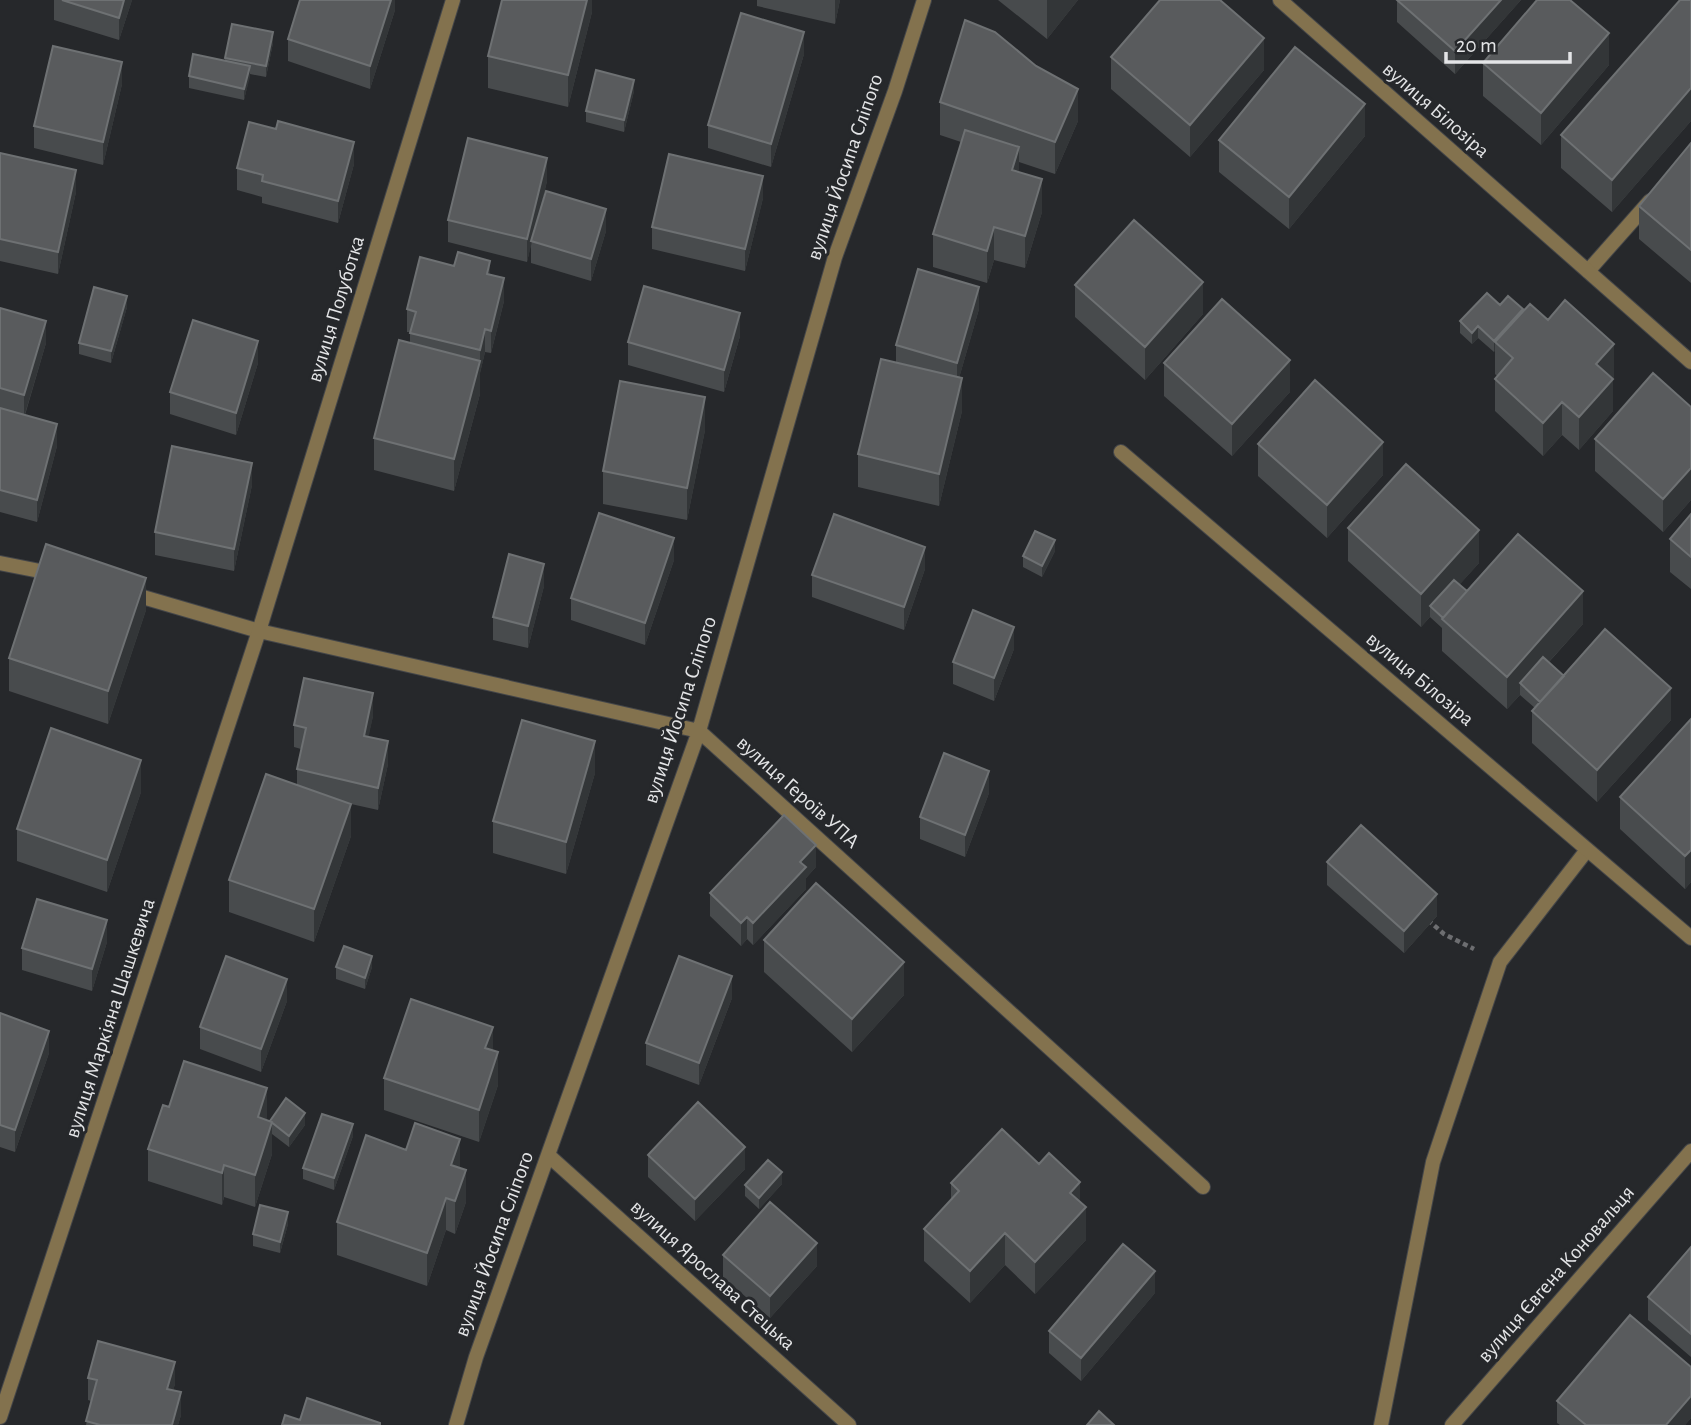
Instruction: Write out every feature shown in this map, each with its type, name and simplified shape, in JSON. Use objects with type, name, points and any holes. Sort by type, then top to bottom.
[{"type":"street","name":"вулиця Полуботка","points":[[259,631],[453,0]]},
{"type":"street","name":"вулиця Йосипа Сліпого","points":[[456,1425],[476,1357],[699,731],[835,257],[895,91],[924,0]]},
{"type":"street","name":"вулиця Білозіра","points":[[1280,0],[1691,362]]},
{"type":"street","points":[[1588,271],[1657,193]]},
{"type":"street","name":"вулиця Білозіра","points":[[1121,452],[1691,938]]},
{"type":"street","points":[[0,563],[65,576]]},
{"type":"street","name":"вулиця Героїв УПА","points":[[117,590],[259,631],[699,731],[1203,1187]]},
{"type":"street","name":"вулиця Маркіяна Шашкевича","points":[[0,1417],[259,631]]},
{"type":"street","points":[[1381,1425],[1433,1162],[1500,962],[1587,850]]},
{"type":"street","name":"вулиця Євгена Коновальця","points":[[1460,1422],[1691,1151]]},
{"type":"street","name":"вулиця Ярослава Стецька","points":[[548,1155],[849,1425]]},
{"type":"path","points":[[1424,916],[1444,934]]},
{"type":"building","points":[[62,0],[124,0],[119,18]]},
{"type":"building","points":[[300,0],[391,0],[370,66],[288,39]]},
{"type":"building","points":[[502,0],[587,0],[568,75],[488,56]]},
{"type":"building","points":[[1160,0],[1220,0],[1264,38],[1190,125],[1111,57]]},
{"type":"building","points":[[1397,0],[1501,0],[1455,51]]},
{"type":"building","points":[[1537,0],[1570,0],[1609,33],[1541,113],[1483,63]]},
{"type":"building","points":[[1680,0],[1691,0],[1691,88],[1612,180],[1561,135]]},
{"type":"building","points":[[741,13],[804,32],[771,144],[708,125]]},
{"type":"building","points":[[965,20],[995,32],[1036,66],[1078,89],[1055,142],[940,102]]},
{"type":"building","points":[[232,24],[273,32],[266,66],[225,58]]},
{"type":"building","points":[[53,46],[122,62],[103,142],[34,126]]},
{"type":"building","points":[[1295,47],[1365,104],[1289,197],[1219,140]]},
{"type":"building","points":[[193,54],[250,66],[244,89],[189,76]]},
{"type":"building","points":[[596,70],[634,80],[624,120],[586,111]]},
{"type":"building","points":[[278,121],[354,142],[338,201],[262,181],[263,175],[237,168],[249,122],[276,129]]},
{"type":"building","points":[[965,130],[1019,147],[1012,170],[1042,179],[1025,236],[994,227],[987,251],[933,234]]},
{"type":"building","points":[[468,138],[547,158],[527,239],[448,220]]},
{"type":"building","points":[[1691,143],[1691,250],[1639,206]]},
{"type":"building","points":[[0,153],[76,170],[58,252],[0,239]]},
{"type":"building","points":[[669,154],[763,176],[745,249],[652,227]]},
{"type":"building","points":[[546,191],[606,209],[591,259],[531,241]]},
{"type":"building","points":[[1134,220],[1203,282],[1145,347],[1075,285]]},
{"type":"building","points":[[458,252],[490,261],[487,274],[504,278],[491,331],[485,329],[480,350],[410,333],[416,312],[407,309],[420,257],[454,266]]},
{"type":"building","points":[[918,269],[979,287],[957,363],[896,345]]},
{"type":"building","points":[[644,286],[740,313],[724,370],[628,342]]},
{"type":"building","points":[[94,287],[127,296],[111,351],[79,343]]},
{"type":"building","points":[[1487,293],[1500,305],[1508,296],[1523,309],[1494,341],[1478,326],[1472,333],[1460,321]]},
{"type":"building","points":[[1222,299],[1290,360],[1232,424],[1164,363]]},
{"type":"building","points":[[1565,300],[1614,344],[1596,364],[1613,379],[1579,417],[1562,402],[1543,423],[1495,379],[1513,358],[1495,342],[1530,304],[1548,320]]},
{"type":"building","points":[[0,308],[46,321],[24,395],[0,388]]},
{"type":"building","points":[[193,320],[258,341],[236,413],[170,392]]},
{"type":"building","points":[[399,340],[480,361],[454,459],[374,438]]},
{"type":"building","points":[[881,359],[962,378],[939,474],[858,454]]},
{"type":"building","points":[[1653,373],[1691,407],[1691,468],[1663,499],[1595,439]]},
{"type":"building","points":[[1315,380],[1383,442],[1327,505],[1258,444]]},
{"type":"building","points":[[620,381],[705,397],[687,488],[603,471]]},
{"type":"building","points":[[0,408],[57,424],[37,500],[0,490]]},
{"type":"building","points":[[172,446],[252,463],[234,549],[155,532]]},
{"type":"building","points":[[1406,464],[1479,530],[1421,594],[1348,528]]},
{"type":"building","points":[[599,513],[674,538],[645,623],[571,598]]},
{"type":"building","points":[[834,514],[925,547],[904,607],[812,575]]},
{"type":"building","points":[[1691,514],[1691,557],[1670,539]]},
{"type":"building","points":[[1035,531],[1055,540],[1042,566],[1023,556]]},
{"type":"building","points":[[1518,534],[1583,591],[1507,677],[1442,619]]},
{"type":"building","points":[[46,544],[146,578],[108,691],[9,658]]},
{"type":"building","points":[[509,554],[544,564],[528,626],[493,617]]},
{"type":"building","points":[[1454,580],[1467,591],[1443,618],[1430,606]]},
{"type":"building","points":[[973,610],[1014,627],[994,678],[953,662]]},
{"type":"building","points":[[1605,629],[1671,688],[1597,770],[1532,711]]},
{"type":"building","points":[[1543,657],[1564,676],[1540,702],[1520,683]]},
{"type":"building","points":[[304,678],[373,693],[364,736],[388,741],[378,788],[297,769],[306,728],[294,725]]},
{"type":"building","points":[[1691,719],[1691,850],[1685,856],[1620,797]]},
{"type":"building","points":[[522,720],[595,741],[566,842],[493,821]]},
{"type":"building","points":[[51,728],[141,760],[107,860],[17,829]]},
{"type":"building","points":[[944,753],[989,771],[965,835],[920,817]]},
{"type":"building","points":[[266,774],[351,804],[314,909],[229,880]]},
{"type":"building","points":[[784,815],[816,845],[800,862],[806,867],[753,923],[747,917],[741,923],[710,893]]},
{"type":"building","points":[[1361,825],[1437,894],[1404,931],[1327,862]]},
{"type":"building","points":[[816,883],[904,962],[852,1019],[764,940]]},
{"type":"building","points":[[37,899],[107,920],[92,969],[22,948]]},
{"type":"building","points":[[344,946],[372,956],[365,978],[336,967]]},
{"type":"building","points":[[226,956],[287,979],[261,1049],[200,1027]]},
{"type":"building","points":[[679,956],[732,976],[699,1063],[646,1043]]},
{"type":"building","points":[[411,999],[493,1027],[485,1048],[498,1052],[479,1110],[384,1078]]},
{"type":"building","points":[[0,1013],[49,1031],[15,1130],[0,1125]]},
{"type":"building","points":[[184,1061],[267,1088],[258,1117],[272,1122],[255,1175],[224,1165],[222,1173],[148,1149],[163,1105],[169,1107]]},
{"type":"building","points":[[286,1098],[305,1113],[289,1136],[270,1121]]},
{"type":"building","points":[[698,1102],[745,1147],[695,1199],[648,1155]]},
{"type":"building","points":[[322,1114],[353,1124],[334,1178],[303,1168]]},
{"type":"building","points":[[415,1123],[460,1139],[451,1165],[466,1170],[455,1201],[446,1198],[427,1253],[337,1222],[366,1135],[406,1150]]},
{"type":"building","points":[[1002,1129],[1039,1164],[1049,1153],[1080,1182],[1070,1193],[1086,1207],[1035,1262],[1005,1233],[970,1271],[924,1229],[959,1191],[951,1183]]},
{"type":"building","points":[[768,1160],[782,1172],[759,1198],[745,1185]]},
{"type":"building","points":[[770,1202],[817,1243],[770,1296],[723,1255]]},
{"type":"building","points":[[260,1205],[288,1212],[280,1242],[253,1234]]},
{"type":"building","points":[[1123,1244],[1155,1271],[1081,1358],[1049,1331]]},
{"type":"building","points":[[1691,1247],[1691,1334],[1648,1297]]},
{"type":"building","points":[[1630,1315],[1691,1367],[1691,1396],[1666,1425],[1586,1425],[1557,1401]]},
{"type":"building","points":[[98,1341],[175,1362],[167,1389],[181,1392],[172,1425],[100,1425],[86,1421],[97,1380],[88,1378]]},
{"type":"building","points":[[307,1398],[380,1425],[282,1425],[285,1415],[300,1420]]},
{"type":"building","points":[[1099,1411],[1114,1425],[1087,1425]]}]
